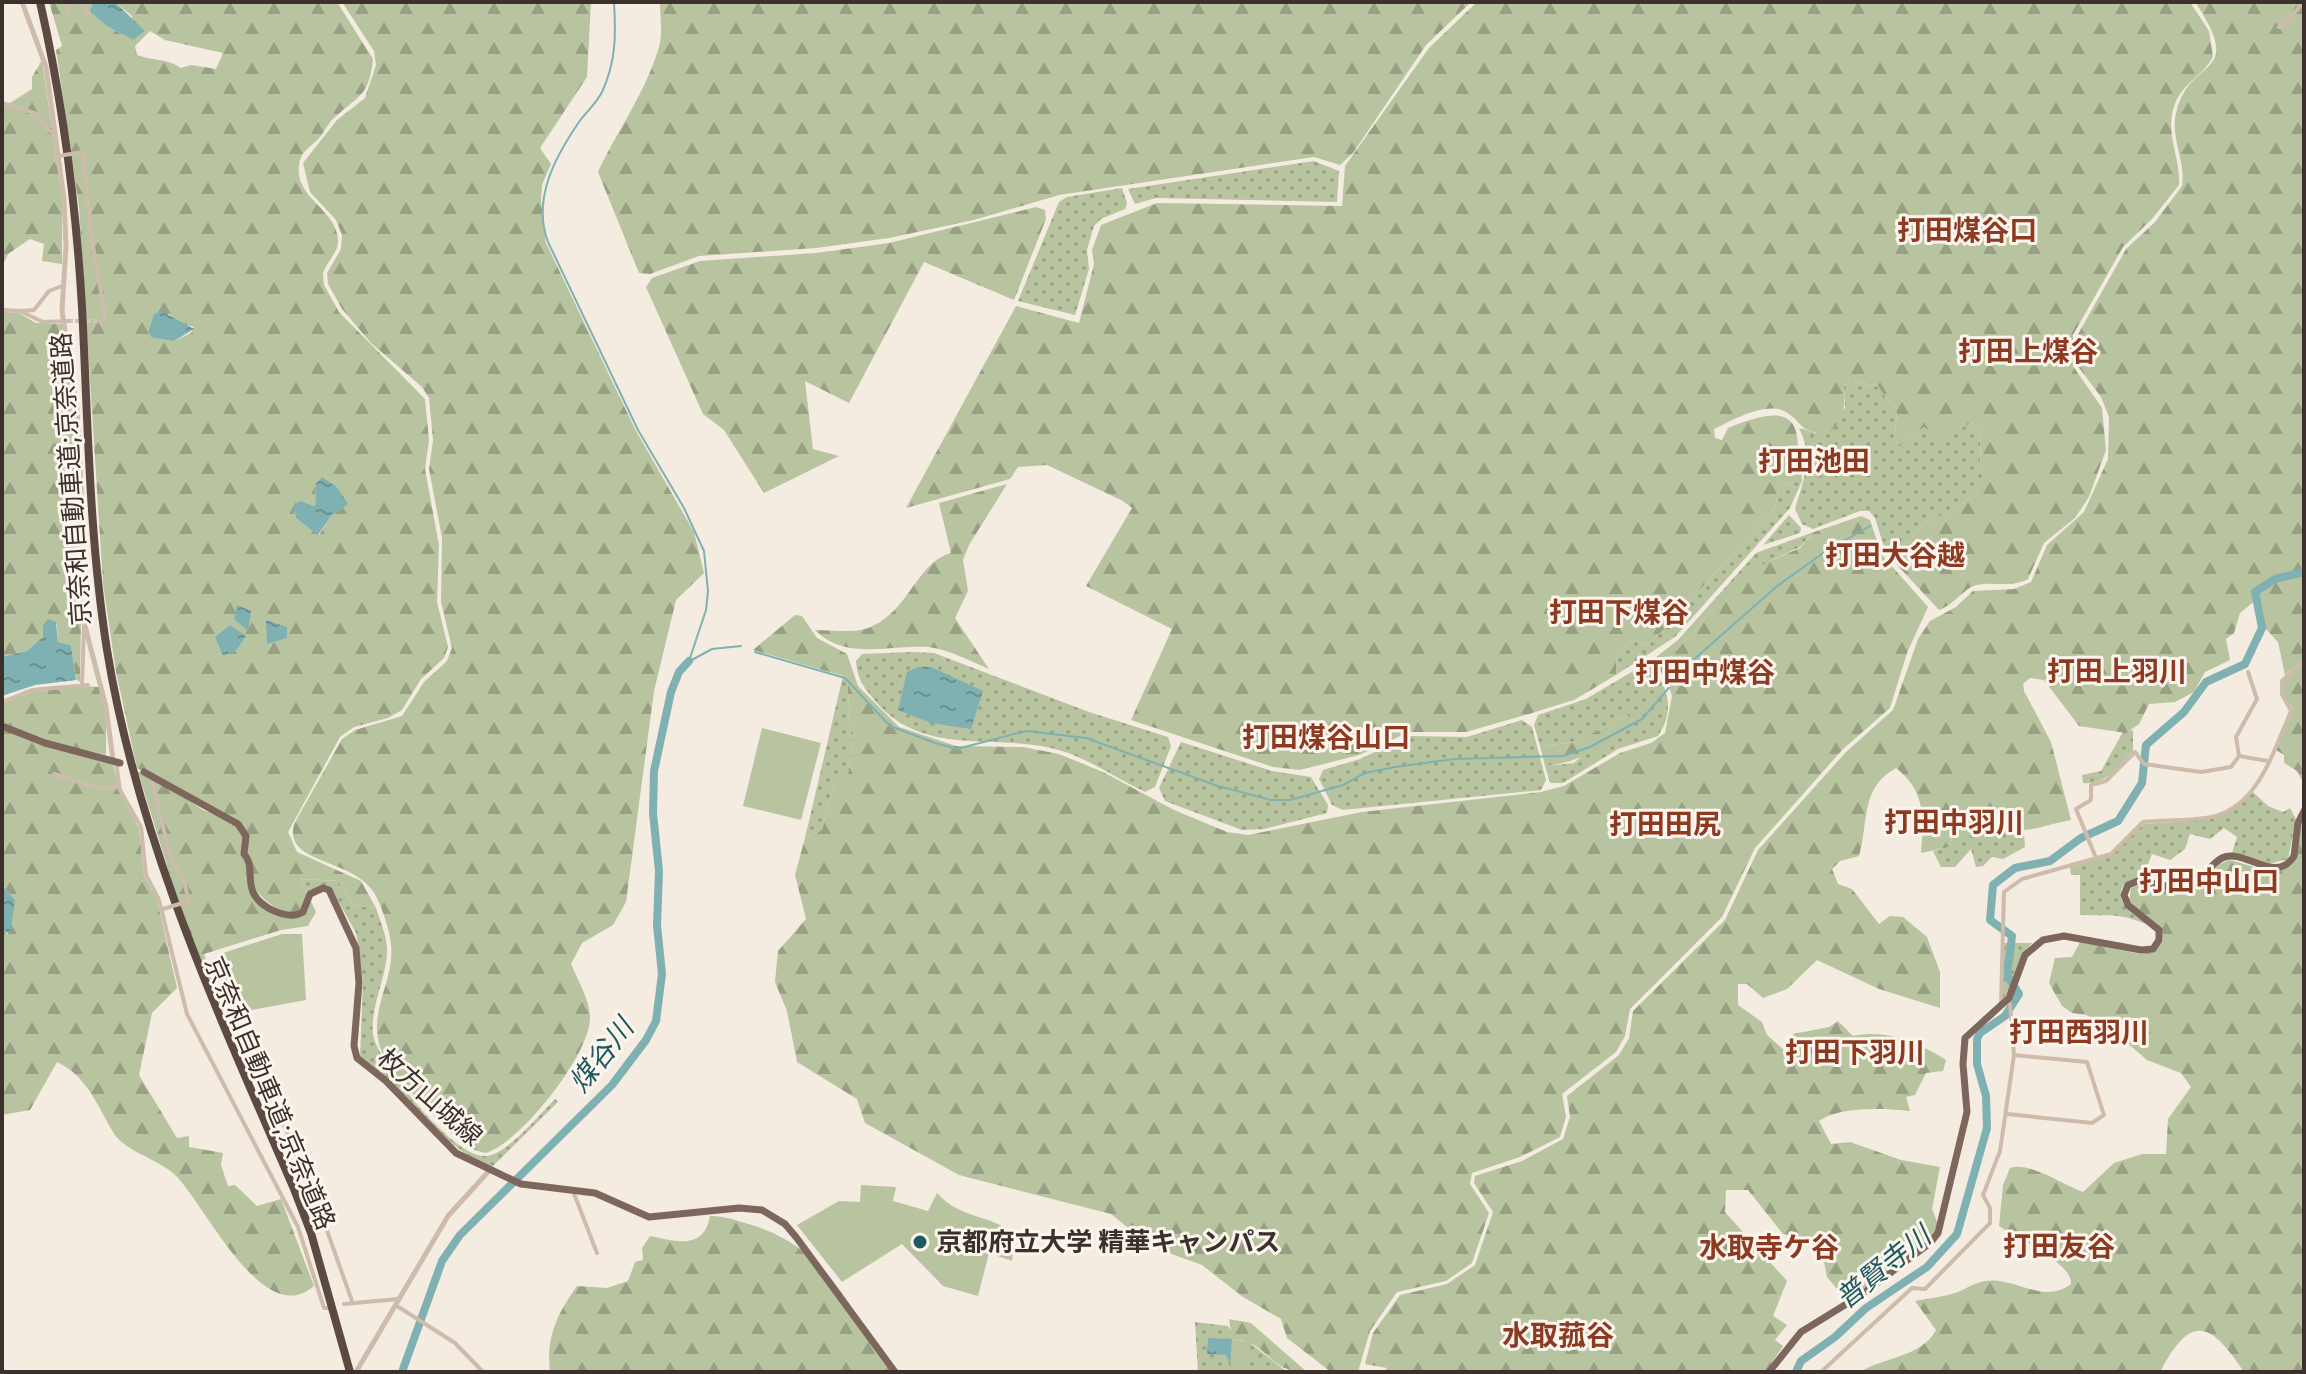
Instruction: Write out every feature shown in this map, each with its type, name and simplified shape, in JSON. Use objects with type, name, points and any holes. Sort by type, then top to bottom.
[{"type":"highway","name":"京奈和自動車道;京奈道路","points":[[40,2],[51,51],[76,264],[92,553],[106,661],[123,745],[171,907],[316,1252],[349,1368]]},
{"type":"main road","points":[[2,726],[45,743],[116,761]]},
{"type":"main road","name":"枚方山城線","points":[[147,773],[238,824],[246,836],[244,854],[250,860],[252,889],[260,902],[282,915],[294,916],[303,912],[310,894],[323,888],[329,890],[356,948],[359,983],[354,1046],[357,1058],[386,1081],[456,1153],[516,1182],[541,1188],[595,1193],[649,1217],[751,1207],[775,1217],[796,1237],[895,1372]]},
{"type":"main road","points":[[1769,1372],[1780,1354],[1801,1332],[1861,1295],[1938,1233],[1967,1112],[1963,1064],[1965,1038],[2004,1005],[2015,988],[2025,955],[2048,938],[2081,938],[2141,950],[2156,946],[2159,930],[2124,899],[2125,890],[2133,882],[2186,891],[2195,887],[2226,857],[2267,868],[2290,861],[2304,811]]},
{"type":"street","points":[[22,2],[46,67],[66,228],[62,286],[79,432],[77,465],[82,509],[75,567],[84,625],[104,698],[119,787],[141,827],[146,875],[162,910],[187,1014],[298,1227],[324,1308],[328,1308]]},
{"type":"street","points":[[67,2],[68,11]]},
{"type":"street","points":[[83,2],[87,18]]},
{"type":"street","points":[[2279,27],[2298,9],[2300,2]]},
{"type":"street","points":[[2,103],[37,114],[47,130],[53,132]]},
{"type":"street","points":[[56,156],[83,152],[92,241],[104,309],[104,321],[100,321]]},
{"type":"street","points":[[2,310],[34,310],[49,291],[62,286]]},
{"type":"street","points":[[20,311],[36,321],[66,321]]},
{"type":"street","points":[[2,702],[32,690],[85,685],[84,625]]},
{"type":"street","points":[[1821,1372],[1891,1303],[1912,1288],[1925,1289],[1990,1223],[1990,1208],[1983,1195],[2000,1151],[2014,1055],[2010,1004],[2004,1005],[2004,892],[2022,879],[2111,854],[2121,839],[2143,822],[2208,818],[2237,808],[2262,778],[2291,711],[2281,684],[2304,660]]},
{"type":"street","points":[[2096,858],[2076,809],[2091,800],[2091,785],[2106,781],[2135,752],[2144,764],[2201,772],[2231,767],[2239,756],[2236,737],[2257,699],[2248,672]]},
{"type":"street","points":[[2239,756],[2268,761]]},
{"type":"street","points":[[147,773],[170,855],[184,881],[189,901],[162,910]]},
{"type":"street","points":[[54,774],[100,789],[119,787]]},
{"type":"street","points":[[250,1047],[314,1194],[352,1301]]},
{"type":"street","points":[[2006,1114],[2092,1123],[2104,1115],[2087,1062],[2014,1055]]},
{"type":"street","points":[[356,1372],[448,1216],[489,1171]]},
{"type":"street","points":[[572,1189],[597,1253]]},
{"type":"street","points":[[344,1304],[401,1299]]},
{"type":"street","points":[[397,1306],[455,1343],[483,1372]]},
{"type":"green space","points":[[49,2],[93,2],[91,11],[105,25],[133,40],[132,16],[115,2],[337,2],[373,59],[366,88],[303,153],[299,173],[307,193],[336,229],[337,249],[323,273],[324,285],[339,312],[425,399],[429,440],[425,469],[439,545],[437,602],[448,647],[444,658],[421,679],[402,710],[388,718],[354,727],[340,737],[288,832],[297,852],[361,881],[376,908],[353,905],[338,881],[301,879],[307,894],[304,908],[287,915],[260,895],[253,885],[239,823],[137,768],[116,672],[103,584],[79,207],[56,50],[62,46]],"holes":[[[150,31],[165,40],[223,53],[216,69],[191,65],[181,68],[137,55],[135,46]],[[168,313],[177,323],[194,327],[191,333],[174,341]],[[322,477],[336,486],[347,504],[331,516],[319,535],[296,518],[294,512],[306,503],[315,506],[316,483]]]},
{"type":"green space","points":[[342,2],[591,2],[587,77],[540,148],[551,164],[542,185],[546,243],[636,431],[694,532],[704,573],[676,600],[654,691],[626,902],[613,925],[582,943],[571,964],[588,1003],[590,1017],[587,1033],[552,1095],[517,1132],[501,1146],[486,1153],[471,1148],[451,1132],[403,1083],[384,1057],[377,1034],[377,1021],[389,971],[391,945],[377,898],[354,875],[310,855],[300,848],[294,838],[294,824],[342,739],[355,730],[402,716],[424,682],[447,661],[452,648],[441,602],[442,538],[429,469],[433,440],[429,398],[422,387],[371,343],[342,309],[328,284],[327,273],[341,249],[342,235],[336,220],[310,192],[303,163],[337,120],[365,98],[376,65],[374,51]]},
{"type":"green space","points":[[660,2],[1471,2],[1426,45],[1353,153],[1340,165],[1314,157],[1059,195],[974,220],[889,238],[816,248],[699,256],[650,274],[639,273],[598,172],[653,64],[661,36]]},
{"type":"green space","points":[[1477,2],[2190,2],[2209,31],[2213,57],[2181,93],[2173,110],[2171,121],[2179,185],[2152,219],[2123,247],[2073,335],[2073,366],[2102,408],[2106,450],[2089,497],[2075,518],[2044,543],[2028,579],[2016,583],[1973,586],[1939,610],[1886,553],[1909,541],[1922,525],[1957,508],[1985,485],[1980,467],[1981,432],[1971,422],[1944,440],[1924,427],[1901,445],[1894,440],[1897,413],[1878,386],[1852,381],[1844,386],[1843,412],[1829,433],[1807,430],[1786,412],[1769,408],[1749,413],[1714,429],[1715,438],[1722,440],[1728,428],[1750,420],[1780,416],[1789,420],[1798,442],[1795,482],[1779,486],[1775,508],[1649,645],[1632,641],[1617,652],[1616,675],[1574,700],[1529,714],[1466,732],[1409,732],[1359,755],[1300,770],[1273,767],[1131,720],[1172,629],[1086,586],[1132,508],[1123,501],[1047,465],[1018,467],[1010,479],[906,508],[1016,306],[1079,323],[1094,264],[1092,250],[1101,225],[1157,203],[1342,206],[1345,166],[1429,48]]},
{"type":"green space","points":[[2195,2],[2304,2],[2304,658],[2285,675],[2278,642],[2264,627],[2257,599],[2240,613],[2234,633],[2226,639],[2230,660],[2205,672],[2194,692],[2175,702],[2149,704],[2139,724],[2126,733],[2079,726],[2044,680],[2030,678],[2023,684],[2024,691],[2051,742],[2071,820],[2027,830],[2010,826],[1989,810],[1957,814],[1950,847],[1921,853],[1921,806],[1913,786],[1896,768],[1876,785],[1868,806],[1859,856],[1840,861],[1832,869],[1838,884],[1852,889],[1879,924],[1890,916],[1903,917],[1927,937],[1940,972],[1940,1008],[1879,989],[1817,960],[1787,989],[1763,998],[1747,984],[1738,984],[1738,1005],[1762,1022],[1767,1035],[1784,1050],[1793,1045],[1793,1034],[1829,1027],[1838,1021],[1853,1036],[1890,1036],[1946,1060],[1943,1071],[1926,1073],[1915,1095],[1906,1097],[1910,1111],[1850,1110],[1819,1121],[1831,1144],[1850,1142],[1901,1160],[1940,1167],[1932,1209],[1939,1227],[1928,1241],[1857,1294],[1852,1287],[1837,1289],[1827,1277],[1823,1256],[1811,1243],[1783,1234],[1748,1190],[1726,1190],[1725,1212],[1787,1281],[1773,1316],[1787,1325],[1775,1340],[1783,1346],[1766,1372],[1384,1372],[1387,1368],[1365,1364],[1373,1333],[1400,1295],[1447,1284],[1475,1265],[1493,1212],[1474,1183],[1475,1176],[1522,1161],[1563,1139],[1570,1117],[1567,1096],[1619,1055],[1629,1038],[1633,1011],[1725,920],[1758,850],[1846,752],[1893,710],[1918,639],[1930,621],[1956,607],[1973,591],[2014,589],[2031,582],[2047,545],[2084,512],[2108,459],[2109,417],[2101,397],[2077,365],[2077,336],[2126,249],[2155,222],[2182,186],[2175,131],[2176,113],[2192,82],[2210,65],[2216,44]]},
{"type":"green space","points":[[42,60],[62,199],[62,264],[42,261],[44,244],[30,239],[8,254],[2,267],[2,108],[32,89],[32,77]]},
{"type":"green space","points":[[1314,161],[1339,171],[1337,202],[1156,198],[1135,204],[1128,189]]},
{"type":"green space","points":[[1122,188],[1127,203],[1125,209],[1101,219],[1094,226],[1087,250],[1089,269],[1075,315],[1018,301],[1059,202],[1067,197]]},
{"type":"green space","points":[[1036,207],[1045,210],[1046,219],[1014,300],[924,262],[849,403],[805,381],[813,449],[839,456],[764,493],[724,430],[703,414],[646,287],[652,278],[700,261],[816,253],[889,243]]},
{"type":"green space","points":[[2,312],[19,313],[36,323],[62,324],[77,432],[75,465],[79,509],[73,567],[81,620],[80,682],[76,679],[71,645],[58,642],[57,624],[43,625],[43,638],[27,651],[2,657]]},
{"type":"green space","points":[[1852,381],[1878,386],[1897,413],[1894,440],[1901,445],[1924,427],[1971,422],[1981,432],[1980,467],[1986,485],[1957,508],[1922,525],[1909,541],[1886,553],[1875,518],[1869,511],[1860,511],[1813,529],[1802,524],[1795,509],[1806,459],[1799,428],[1816,433],[1845,408],[1844,386]]},
{"type":"green space","points":[[1800,447],[1802,481],[1790,508],[1675,637],[1616,675],[1617,652],[1632,641],[1649,645],[1775,508],[1779,486],[1795,482]]},
{"type":"green space","points":[[1007,484],[963,560],[968,591],[955,618],[989,669],[936,648],[856,649],[842,646],[815,630],[865,629],[892,613],[928,567],[951,553],[939,503]]},
{"type":"green space","points":[[1789,515],[1801,528],[1800,533],[1763,545]]},
{"type":"green space","points":[[1861,516],[1870,520],[1882,555],[1928,607],[1907,653],[1890,708],[1843,749],[1755,848],[1722,917],[1630,1009],[1625,1036],[1616,1052],[1562,1094],[1566,1117],[1560,1137],[1520,1157],[1472,1173],[1470,1184],[1489,1213],[1472,1263],[1446,1281],[1397,1292],[1370,1331],[1358,1372],[1331,1372],[1287,1338],[1281,1319],[1243,1297],[1202,1265],[1152,1247],[1111,1214],[959,1175],[865,1123],[857,1099],[797,1062],[787,1011],[775,982],[778,951],[806,919],[795,875],[805,838],[822,830],[833,787],[848,774],[852,753],[847,677],[753,650],[795,615],[802,616],[817,638],[847,654],[858,686],[899,727],[956,746],[1023,747],[1059,754],[1103,772],[1174,810],[1227,832],[1248,835],[1362,812],[1541,792],[1564,786],[1620,753],[1651,743],[1665,733],[1672,696],[1667,680],[1656,666],[1672,656],[1711,611],[1761,565],[1800,548],[1814,532]]},
{"type":"green space","points":[[1814,532],[1800,547],[1772,560],[1711,611],[1672,656],[1656,666],[1655,658],[1678,640],[1756,553]]},
{"type":"green space","points":[[934,653],[1089,712],[1168,737],[1171,746],[1155,787],[1145,792],[1088,761],[1051,748],[937,737],[896,720],[865,689],[856,661],[862,654]]},
{"type":"green space","points":[[2304,662],[2304,784],[2297,771],[2284,763],[2284,755],[2276,750],[2292,708],[2283,694],[2283,682]]},
{"type":"green space","points":[[1650,666],[1662,682],[1668,699],[1667,718],[1658,736],[1618,749],[1563,783],[1550,783],[1545,766],[1574,763],[1628,715],[1575,742],[1540,746],[1534,725],[1538,715],[1586,699],[1640,667]]},
{"type":"green space","points":[[843,676],[847,677],[852,753],[848,775],[833,787],[822,830],[805,838]]},
{"type":"green space","points":[[99,687],[106,715],[106,755],[46,742],[2,725],[2,703],[32,692]]},
{"type":"green space","points":[[1628,715],[1632,722],[1602,746],[1570,761],[1545,766],[1540,746],[1575,742]]},
{"type":"green space","points":[[1522,720],[1532,727],[1546,780],[1541,790],[1343,810],[1332,805],[1319,779],[1323,770],[1360,759],[1409,736],[1467,737]]},
{"type":"green space","points":[[2,728],[113,763],[119,791],[139,828],[144,876],[157,900],[177,988],[152,1013],[139,1075],[177,1138],[189,1136],[189,1147],[223,1153],[221,1165],[228,1186],[235,1185],[257,1206],[281,1199],[314,1286],[294,1295],[274,1291],[254,1277],[174,1174],[118,1139],[84,1083],[57,1062],[30,1110],[2,1115],[2,929],[8,935],[15,900],[2,885]]},
{"type":"green space","points":[[762,728],[821,743],[801,820],[743,806]]},
{"type":"green space","points":[[2133,730],[2133,751],[2122,763],[2105,778],[2083,783],[2082,775],[2101,771],[2123,732]]},
{"type":"green space","points":[[1181,742],[1272,771],[1311,777],[1328,805],[1327,813],[1264,829],[1242,830],[1165,801],[1159,788]]},
{"type":"green space","points":[[138,772],[160,781],[203,810],[232,820],[244,836],[250,889],[282,917],[302,916],[309,897],[316,912],[308,926],[281,930],[204,954],[223,1012],[184,920]]},
{"type":"green space","points":[[2252,791],[2268,806],[2283,812],[2290,808],[2296,819],[2288,859],[2268,864],[2232,853],[2237,837],[2224,828],[2210,839],[2190,834],[2185,849],[2170,860],[2152,854],[2142,879],[2134,879],[2123,886],[2121,899],[2124,905],[2153,927],[2124,917],[2080,915],[2080,875],[2071,875],[2070,867],[2111,855],[2144,824],[2188,821],[2216,815],[2241,802]]},
{"type":"green space","points":[[1989,809],[2011,829],[2024,833],[2025,847],[2003,859],[1992,857],[1983,866],[1976,867],[1971,849],[1955,867],[1941,867],[1933,851],[1950,847],[1957,814]]},
{"type":"green space","points":[[2304,817],[2304,1372],[2244,1372],[2221,1342],[2201,1331],[2192,1332],[2182,1340],[2160,1372],[1860,1372],[1912,1351],[1930,1339],[1936,1330],[1915,1301],[1953,1294],[1987,1281],[2044,1292],[2053,1292],[2071,1284],[2069,1276],[2053,1259],[1999,1226],[2003,1185],[2010,1168],[2037,1171],[2083,1192],[2114,1163],[2142,1154],[2166,1154],[2168,1119],[2191,1087],[2181,1073],[2147,1060],[2118,1035],[2102,1032],[2087,1015],[2072,1013],[2062,1006],[2049,983],[2055,958],[2072,957],[2080,942],[2140,954],[2154,952],[2163,941],[2162,929],[2129,901],[2131,888],[2138,885],[2190,893],[2220,864],[2229,860],[2267,870],[2286,869],[2293,864],[2297,855]]},
{"type":"green space","points":[[301,879],[338,881],[353,905],[376,908],[387,950],[374,1013],[373,1034],[388,1066],[402,1086],[455,1142],[471,1153],[493,1154],[522,1133],[555,1099],[558,1102],[493,1166],[479,1162],[445,1137],[360,1056],[363,982],[356,933],[331,888],[322,885],[306,892]]},
{"type":"green space","points":[[282,934],[302,934],[306,1000],[235,1013],[218,961],[223,953]]},
{"type":"green space","points":[[2004,943],[2032,943],[2022,957],[2002,1001]]},
{"type":"green space","points":[[861,1185],[896,1187],[893,1201],[928,1211],[937,1193],[955,1208],[1015,1234],[1012,1261],[989,1253],[978,1296],[943,1286],[902,1244],[842,1282],[797,1225],[839,1201],[860,1202]]},
{"type":"green space","points":[[710,1216],[752,1225],[802,1250],[836,1286],[897,1372],[550,1372],[554,1326],[577,1286],[607,1288],[628,1281],[635,1262],[643,1260],[642,1248],[650,1236],[678,1241],[695,1239],[702,1235]]},
{"type":"green space","points":[[1229,1319],[1251,1323],[1307,1372],[1283,1367],[1255,1345],[1232,1339]]},
{"type":"green space","points":[[1195,1322],[1228,1326],[1234,1336],[1234,1372],[1198,1372]]},
{"type":"green space","points":[[1232,1339],[1249,1342],[1249,1370],[1232,1370]]},
{"type":"green space","points":[[1249,1342],[1287,1372],[1234,1372],[1249,1370]]},
{"type":"water","points":[[93,2],[115,2],[145,31],[133,40],[105,25],[90,11]]},
{"type":"water","points":[[161,311],[194,329],[174,341],[151,337],[149,331],[154,314]]},
{"type":"water","points":[[322,477],[336,486],[348,504],[331,516],[318,535],[296,518],[293,507],[300,501],[315,506],[316,483]]},
{"type":"water","points":[[237,605],[251,611],[248,631],[234,619]]},
{"type":"water","points":[[48,619],[56,622],[58,642],[71,645],[76,680],[35,685],[2,696],[2,657],[27,651],[43,637],[43,625]]},
{"type":"water","points":[[266,620],[287,627],[287,638],[267,644]]},
{"type":"water","points":[[230,625],[246,636],[235,652],[223,655],[215,637]]},
{"type":"water","points":[[918,667],[931,667],[983,691],[971,729],[931,723],[898,710],[907,672]]},
{"type":"water","points":[[2,885],[15,900],[10,935],[2,929]]},
{"type":"water","points":[[1208,1338],[1232,1339],[1230,1368],[1227,1355],[1207,1354]]},
{"type":"waterway","points":[[614,2],[615,37],[607,81],[554,164],[544,194],[544,226],[548,242],[638,430],[684,508],[704,551],[708,591],[706,610],[689,661]]},
{"type":"waterway","points":[[755,652],[845,678],[890,726],[935,743],[957,749],[1026,731],[1086,738],[1218,786],[1271,800],[1290,800],[1343,785],[1365,773],[1395,767],[1454,759],[1563,756],[1590,747],[1642,719],[1691,662],[1776,587],[1826,551],[1870,526]]},
{"type":"waterway","name":"普賢寺川","points":[[1796,1372],[1801,1361],[1835,1337],[1866,1308],[1927,1267],[1957,1234],[1987,1128],[1986,1096],[1977,1064],[1977,1039],[1980,1033],[2005,1016],[2019,994],[2007,975],[2012,936],[1990,920],[1993,885],[2015,868],[2050,861],[2081,838],[2118,821],[2142,783],[2146,745],[2184,712],[2206,682],[2245,664],[2262,628],[2255,592],[2275,579],[2304,572]]},
{"type":"waterway","points":[[690,661],[712,649],[741,646]]},
{"type":"waterway","name":"煤谷川","points":[[402,1372],[442,1261],[460,1235],[612,1085],[646,1040],[656,1021],[662,974],[657,925],[659,871],[653,813],[654,771],[671,692],[679,672],[689,661]]},
{"type":"tunnel","points":[[69,321],[100,321]]},
{"type":"place","name":"京都府立大学 精華キャンパス","points":[[920,1242]]},
{"type":"district","name":"打田煤谷口","points":[[1967,230]]},
{"type":"district","name":"打田上煤谷","points":[[2028,351]]},
{"type":"district","name":"打田池田","points":[[1814,461]]},
{"type":"district","name":"打田大谷越","points":[[1895,555]]},
{"type":"district","name":"打田下煤谷","points":[[1619,612]]},
{"type":"district","name":"打田上羽川","points":[[2117,671]]},
{"type":"district","name":"打田中煤谷","points":[[1705,672]]},
{"type":"district","name":"打田煤谷山口","points":[[1326,737]]},
{"type":"district","name":"打田中羽川","points":[[1954,822]]},
{"type":"district","name":"打田田尻","points":[[1665,824]]},
{"type":"district","name":"打田中山口","points":[[2209,881]]},
{"type":"district","name":"打田西羽川","points":[[2079,1032]]},
{"type":"district","name":"打田下羽川","points":[[1855,1052]]},
{"type":"district","name":"打田友谷","points":[[2059,1246]]},
{"type":"district","name":"水取寺ケ谷","points":[[1769,1247]]},
{"type":"district","name":"水取菰谷","points":[[1558,1335]]}]
